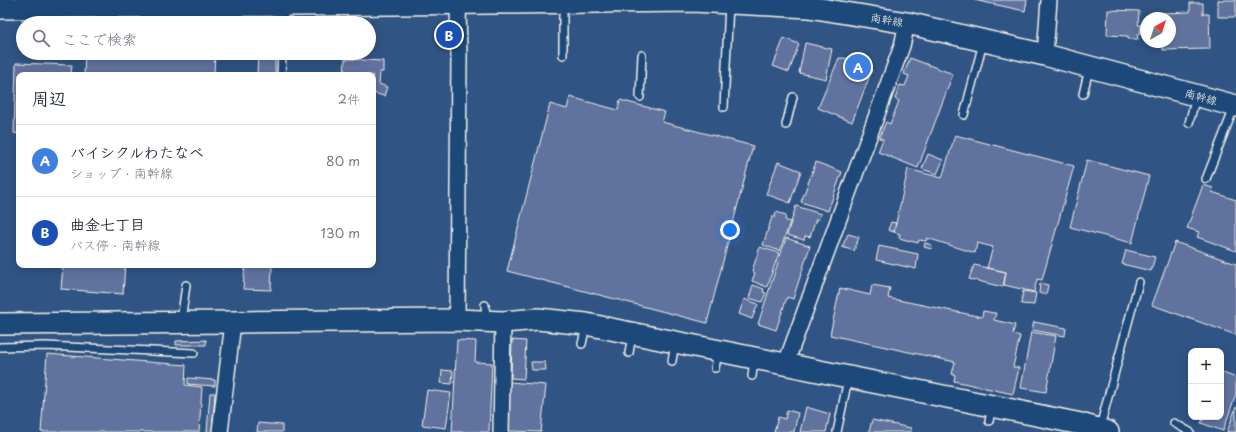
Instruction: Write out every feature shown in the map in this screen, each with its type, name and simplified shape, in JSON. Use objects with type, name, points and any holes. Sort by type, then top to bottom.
[{"type":"main road","name":"南幹線","points":[[0,8],[178,3],[284,14],[342,2],[458,4],[629,1],[667,1],[810,8],[907,23],[1045,55],[1235,106]]},
{"type":"main road","points":[[0,324],[233,322],[276,325],[362,324],[457,320],[491,316],[538,320],[584,334],[753,366],[786,364],[849,376],[991,414],[1098,430]]},
{"type":"street","points":[[1045,55],[1049,0]]},
{"type":"street","points":[[457,320],[458,4]]},
{"type":"street","points":[[786,364],[902,46],[907,23]]},
{"type":"street","points":[[491,316],[501,432]]},
{"type":"street","points":[[220,432],[233,322]]},
{"type":"lane","points":[[563,3],[563,55]]},
{"type":"lane","points":[[724,107],[729,4]]},
{"type":"lane","points":[[964,115],[984,41]]},
{"type":"lane","points":[[640,97],[642,55]]},
{"type":"lane","points":[[281,72],[282,60]]},
{"type":"lane","points":[[1083,94],[1090,67]]},
{"type":"lane","points":[[1189,123],[1196,95]]},
{"type":"lane","points":[[786,125],[793,97]]},
{"type":"lane","points":[[1206,179],[1235,106]]},
{"type":"lane","points":[[1098,430],[1139,282]]},
{"type":"lane","points":[[181,323],[186,286]]},
{"type":"lane","points":[[0,347],[46,346],[194,353]]},
{"type":"lane","points":[[837,432],[849,376]]},
{"type":"lane","points":[[1174,423],[1190,432]]},
{"type":"building","points":[[974,0],[1027,0],[1025,11]]},
{"type":"building","points":[[1218,0],[1236,0],[1236,17],[1218,17]]},
{"type":"building","points":[[1190,3],[1203,3],[1203,14],[1209,14],[1210,49],[1163,50],[1163,48],[1176,48],[1176,13],[1190,12]]},
{"type":"building","points":[[1108,10],[1139,11],[1138,25],[1140,25],[1140,34],[1137,34],[1138,39],[1128,39],[1128,36],[1107,35]]},
{"type":"building","points":[[784,38],[799,44],[789,72],[773,66]]},
{"type":"building","points":[[805,43],[832,49],[826,79],[799,73]]},
{"type":"building","points":[[839,58],[859,59],[857,64],[872,70],[852,122],[818,108]]},
{"type":"building","points":[[910,58],[953,74],[918,168],[878,152],[883,139],[879,138],[886,122],[890,124],[899,101],[895,99],[900,85],[905,86],[909,76],[904,74]]},
{"type":"building","points":[[85,60],[215,60],[214,72],[84,72]]},
{"type":"building","points":[[258,60],[275,60],[275,72],[257,72]]},
{"type":"building","points":[[345,60],[383,61],[383,72],[380,72],[379,84],[387,87],[384,96],[376,94],[376,72],[344,72]]},
{"type":"building","points":[[16,63],[72,65],[71,72],[16,72],[16,133],[14,133]]},
{"type":"building","points":[[570,97],[618,110],[620,100],[665,112],[662,122],[753,146],[707,323],[507,271],[550,104],[567,109]]},
{"type":"building","points":[[955,135],[1074,166],[1042,280],[1037,279],[1034,292],[1004,285],[1006,272],[987,268],[993,247],[977,243],[975,253],[927,238],[926,241],[919,240],[918,243],[899,238],[900,234],[894,232],[908,169],[942,178]]},
{"type":"building","points":[[928,154],[943,160],[937,174],[922,169]]},
{"type":"building","points":[[1087,160],[1149,176],[1132,243],[1070,227]]},
{"type":"building","points":[[778,162],[801,171],[790,203],[766,194]]},
{"type":"building","points":[[816,162],[842,172],[828,211],[801,202]]},
{"type":"building","points":[[1203,185],[1213,188],[1212,192],[1236,200],[1236,251],[1197,237],[1199,232],[1187,228]]},
{"type":"building","points":[[796,206],[821,214],[818,220],[816,219],[810,237],[805,236],[804,240],[787,235]]},
{"type":"building","points":[[776,212],[786,215],[785,220],[790,222],[780,251],[763,245],[772,217],[775,217]]},
{"type":"building","points":[[891,222],[896,223],[894,232],[888,230]]},
{"type":"building","points":[[848,234],[859,237],[854,251],[842,247]]},
{"type":"building","points":[[786,238],[810,246],[793,299],[787,297],[776,330],[758,324]]},
{"type":"building","points":[[1175,242],[1236,264],[1236,335],[1152,305]]},
{"type":"building","points":[[925,243],[932,245],[931,249],[924,247]]},
{"type":"building","points":[[879,246],[918,254],[916,269],[876,260]]},
{"type":"building","points":[[760,247],[779,253],[767,287],[752,281],[755,273],[752,271]]},
{"type":"building","points":[[1126,250],[1155,257],[1151,271],[1122,264]]},
{"type":"building","points":[[974,265],[1006,272],[1003,287],[969,279]]},
{"type":"building","points":[[63,268],[125,268],[123,294],[61,289]]},
{"type":"building","points":[[245,268],[272,268],[271,290],[243,289]]},
{"type":"building","points":[[1040,283],[1048,285],[1046,295],[1039,293]]},
{"type":"building","points":[[753,285],[764,289],[763,292],[766,293],[762,302],[749,298]]},
{"type":"building","points":[[872,285],[890,288],[888,298],[982,317],[983,311],[996,313],[994,320],[1015,325],[1013,334],[1020,336],[1013,367],[1019,368],[1013,394],[954,381],[955,375],[952,374],[955,362],[830,335],[840,288],[870,295]]},
{"type":"building","points":[[1023,291],[1036,293],[1034,305],[1021,304]]},
{"type":"building","points":[[744,299],[758,304],[752,319],[739,314]]},
{"type":"building","points":[[1034,322],[1066,328],[1065,336],[1032,330]]},
{"type":"building","points":[[1031,332],[1056,336],[1046,392],[1021,388]]},
{"type":"building","points":[[206,340],[206,345],[176,345],[176,341]]},
{"type":"building","points":[[457,340],[476,341],[475,362],[492,363],[489,432],[452,432]]},
{"type":"building","points":[[512,340],[526,341],[524,379],[511,378]]},
{"type":"building","points":[[47,354],[186,365],[185,385],[202,387],[199,432],[41,432]]},
{"type":"building","points":[[531,362],[545,362],[546,370],[532,370]]},
{"type":"building","points":[[442,370],[453,371],[452,384],[441,383]]},
{"type":"building","points":[[1224,373],[1236,378],[1236,394],[1223,431],[1201,423],[1202,420],[1224,420]]},
{"type":"building","points":[[188,378],[215,380],[215,386],[188,384]]},
{"type":"building","points":[[509,382],[546,385],[541,432],[507,431]]},
{"type":"building","points":[[427,390],[451,393],[446,428],[422,425]]},
{"type":"building","points":[[210,393],[215,393],[212,432],[207,432]]},
{"type":"building","points":[[806,407],[830,414],[826,432],[800,432]]},
{"type":"building","points":[[1236,407],[1236,432],[1227,432]]},
{"type":"building","points":[[787,410],[798,413],[794,432],[774,432],[778,417],[785,419]]},
{"type":"building","points":[[872,420],[911,428],[911,432],[869,432]]},
{"type":"building","points":[[258,423],[282,425],[282,432],[257,432]]},
{"type":"place","name":"曲金七丁目","points":[[449,35]]},
{"type":"place","name":"バイシクルわたなべ","points":[[858,67]]}]
